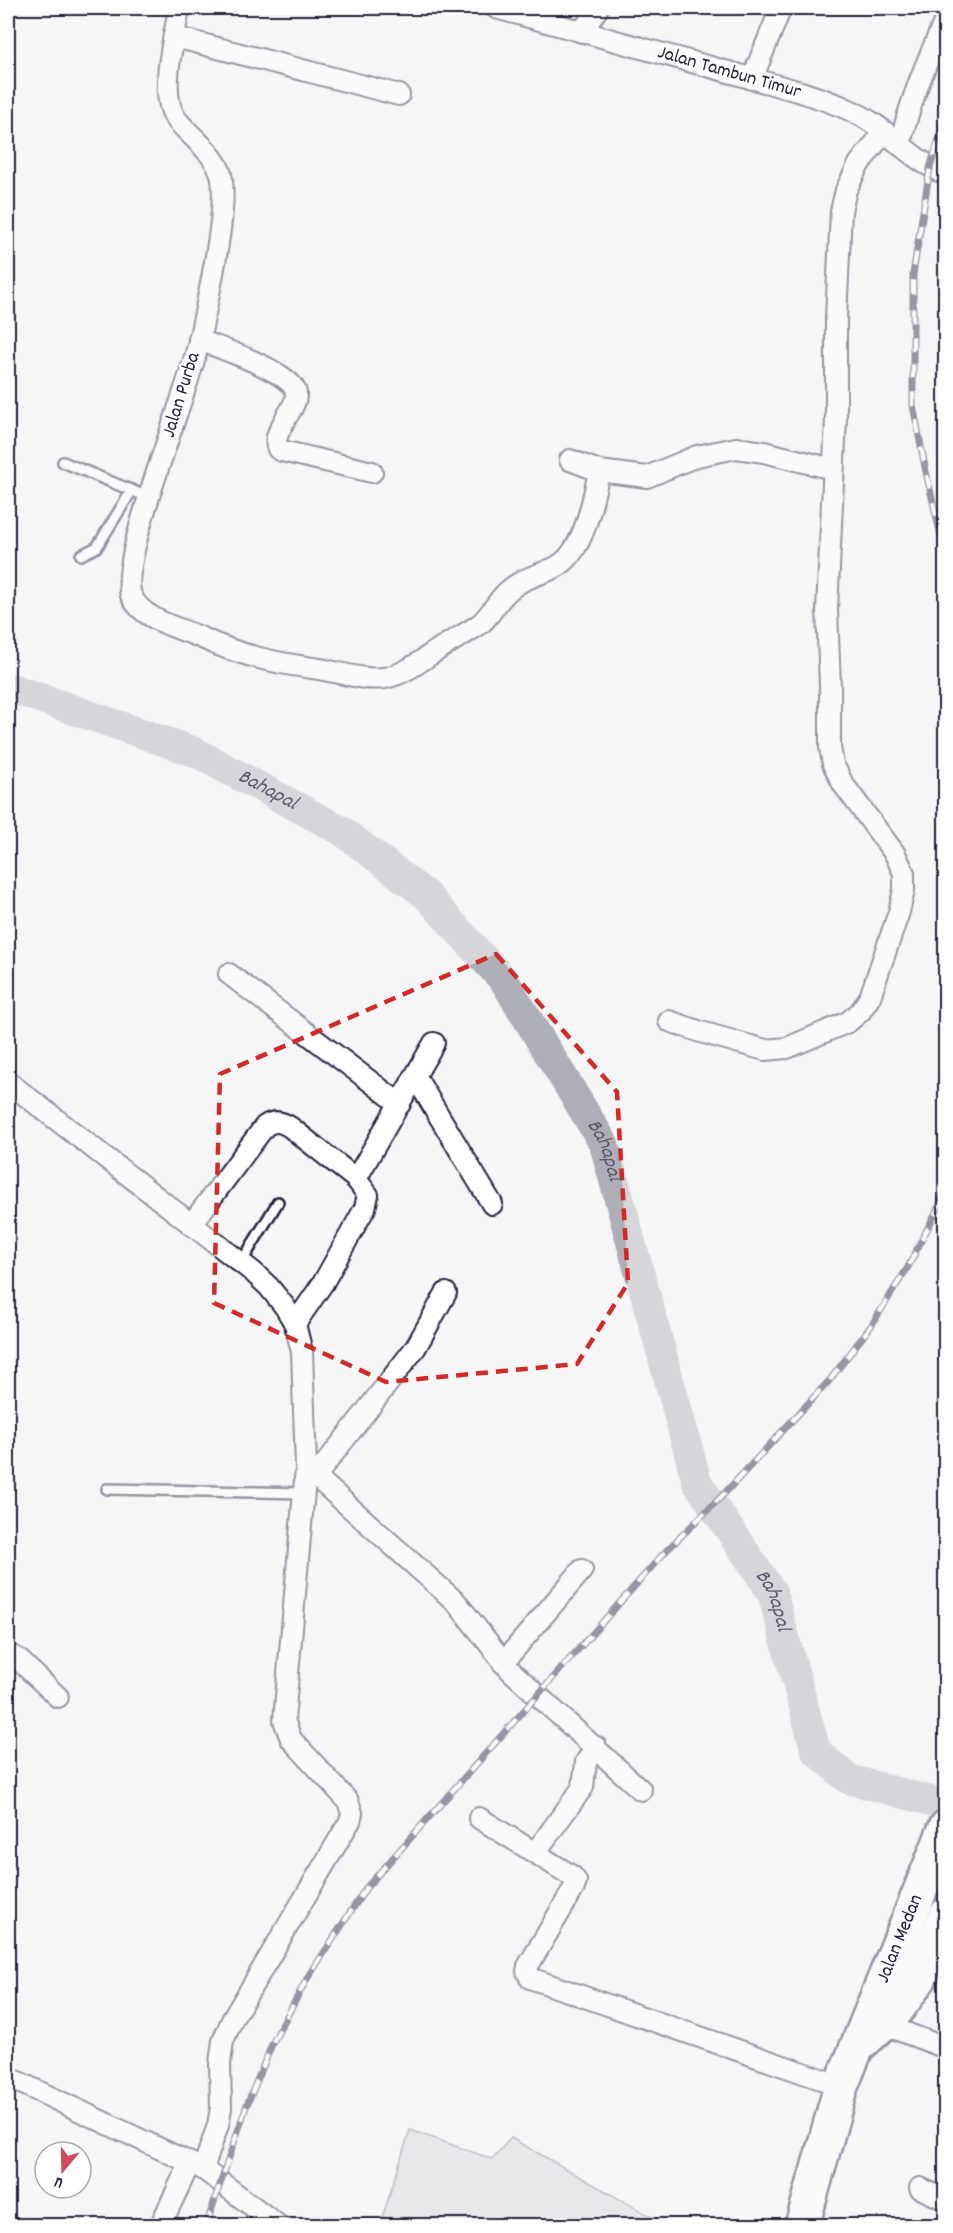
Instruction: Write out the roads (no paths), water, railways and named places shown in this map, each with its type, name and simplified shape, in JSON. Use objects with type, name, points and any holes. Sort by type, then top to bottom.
[{"type":"highway","name":"Jalan Medan","points":[[802,2226],[841,2086],[942,1835]]},
{"type":"highway","points":[[855,2049],[897,2011],[919,1979],[945,1915]]},
{"type":"street","name":"Jalan Purba","points":[[179,8],[167,94],[170,109],[175,118],[212,158],[220,171],[222,185],[220,223],[199,340],[188,383],[135,546],[128,582],[134,601],[142,610],[208,641],[265,661],[316,668],[357,677],[385,678],[406,670],[482,622],[514,587],[527,577],[555,568],[569,559],[589,516],[599,471]]},
{"type":"street","name":"Jalan Tambun Timur","points":[[496,8],[840,105],[884,132],[923,163],[942,172]]},
{"type":"street","points":[[582,32],[598,8]]},
{"type":"street","points":[[752,79],[781,8]]},
{"type":"street","points":[[900,145],[906,117],[945,18]]},
{"type":"street","points":[[175,37],[399,95]]},
{"type":"street","points":[[669,1021],[765,1050],[787,1048],[848,1022],[860,1012],[870,997],[899,912],[904,890],[904,873],[895,854],[838,776],[830,747],[826,610],[836,418],[836,319],[841,212],[846,190],[859,164],[884,132]]},
{"type":"street","points":[[942,172],[945,147]]},
{"type":"street","points":[[199,340],[267,368],[294,388],[296,395],[294,404],[276,439],[278,449],[282,452],[372,472]]},
{"type":"street","points":[[570,460],[599,471],[647,477],[697,456],[736,448],[764,452],[833,469]]},
{"type":"street","points":[[229,974],[399,1104]]},
{"type":"street","points":[[356,1179],[434,1043]]},
{"type":"street","points":[[415,1076],[492,1204]]},
{"type":"street","points":[[8,1082],[269,1287],[295,1324],[302,1352],[311,1472],[456,1602],[503,1663],[642,1790]]},
{"type":"street","points":[[191,1225],[265,1126],[271,1122],[278,1121],[290,1127],[356,1179],[368,1195],[365,1208],[323,1283],[295,1324]]},
{"type":"street","points":[[160,2226],[218,2124],[221,2108],[220,2063],[223,2041],[232,2020],[350,1821],[352,1813],[348,1800],[291,1739],[284,1720],[303,1493],[311,1472],[416,1347],[446,1293]]},
{"type":"street","points":[[503,1663],[582,1570]]},
{"type":"street","points":[[8,1654],[18,1659],[58,1697]]},
{"type":"street","points":[[535,1853],[583,1787],[586,1762],[596,1747]]},
{"type":"street","points":[[478,1818],[572,1876],[576,1881],[528,1966],[527,1971],[530,1978],[841,2086]]},
{"type":"street","points":[[882,2024],[945,2048]]},
{"type":"street","points":[[8,2077],[196,2166],[279,2226]]},
{"type":"street","points":[[920,2188],[945,2200]]},
{"type":"lane","points":[[63,462],[150,498]]},
{"type":"lane","points":[[81,555],[97,547],[132,490]]},
{"type":"lane","points":[[241,1263],[278,1202]]},
{"type":"lane","points":[[107,1489],[303,1493]]},
{"type":"waterway","name":"Bahapal","points":[[8,687],[195,752],[342,831],[426,895],[505,982],[604,1144],[697,1482],[772,1592],[816,1751],[848,1779],[946,1805]]},
{"type":"railway","points":[[946,116],[930,168],[913,274],[913,405],[946,558]]},
{"type":"railway","points":[[206,2226],[246,2107],[273,2042],[307,1979],[366,1888],[665,1552],[723,1495],[829,1381],[871,1326],[908,1267],[946,1189]]}]
